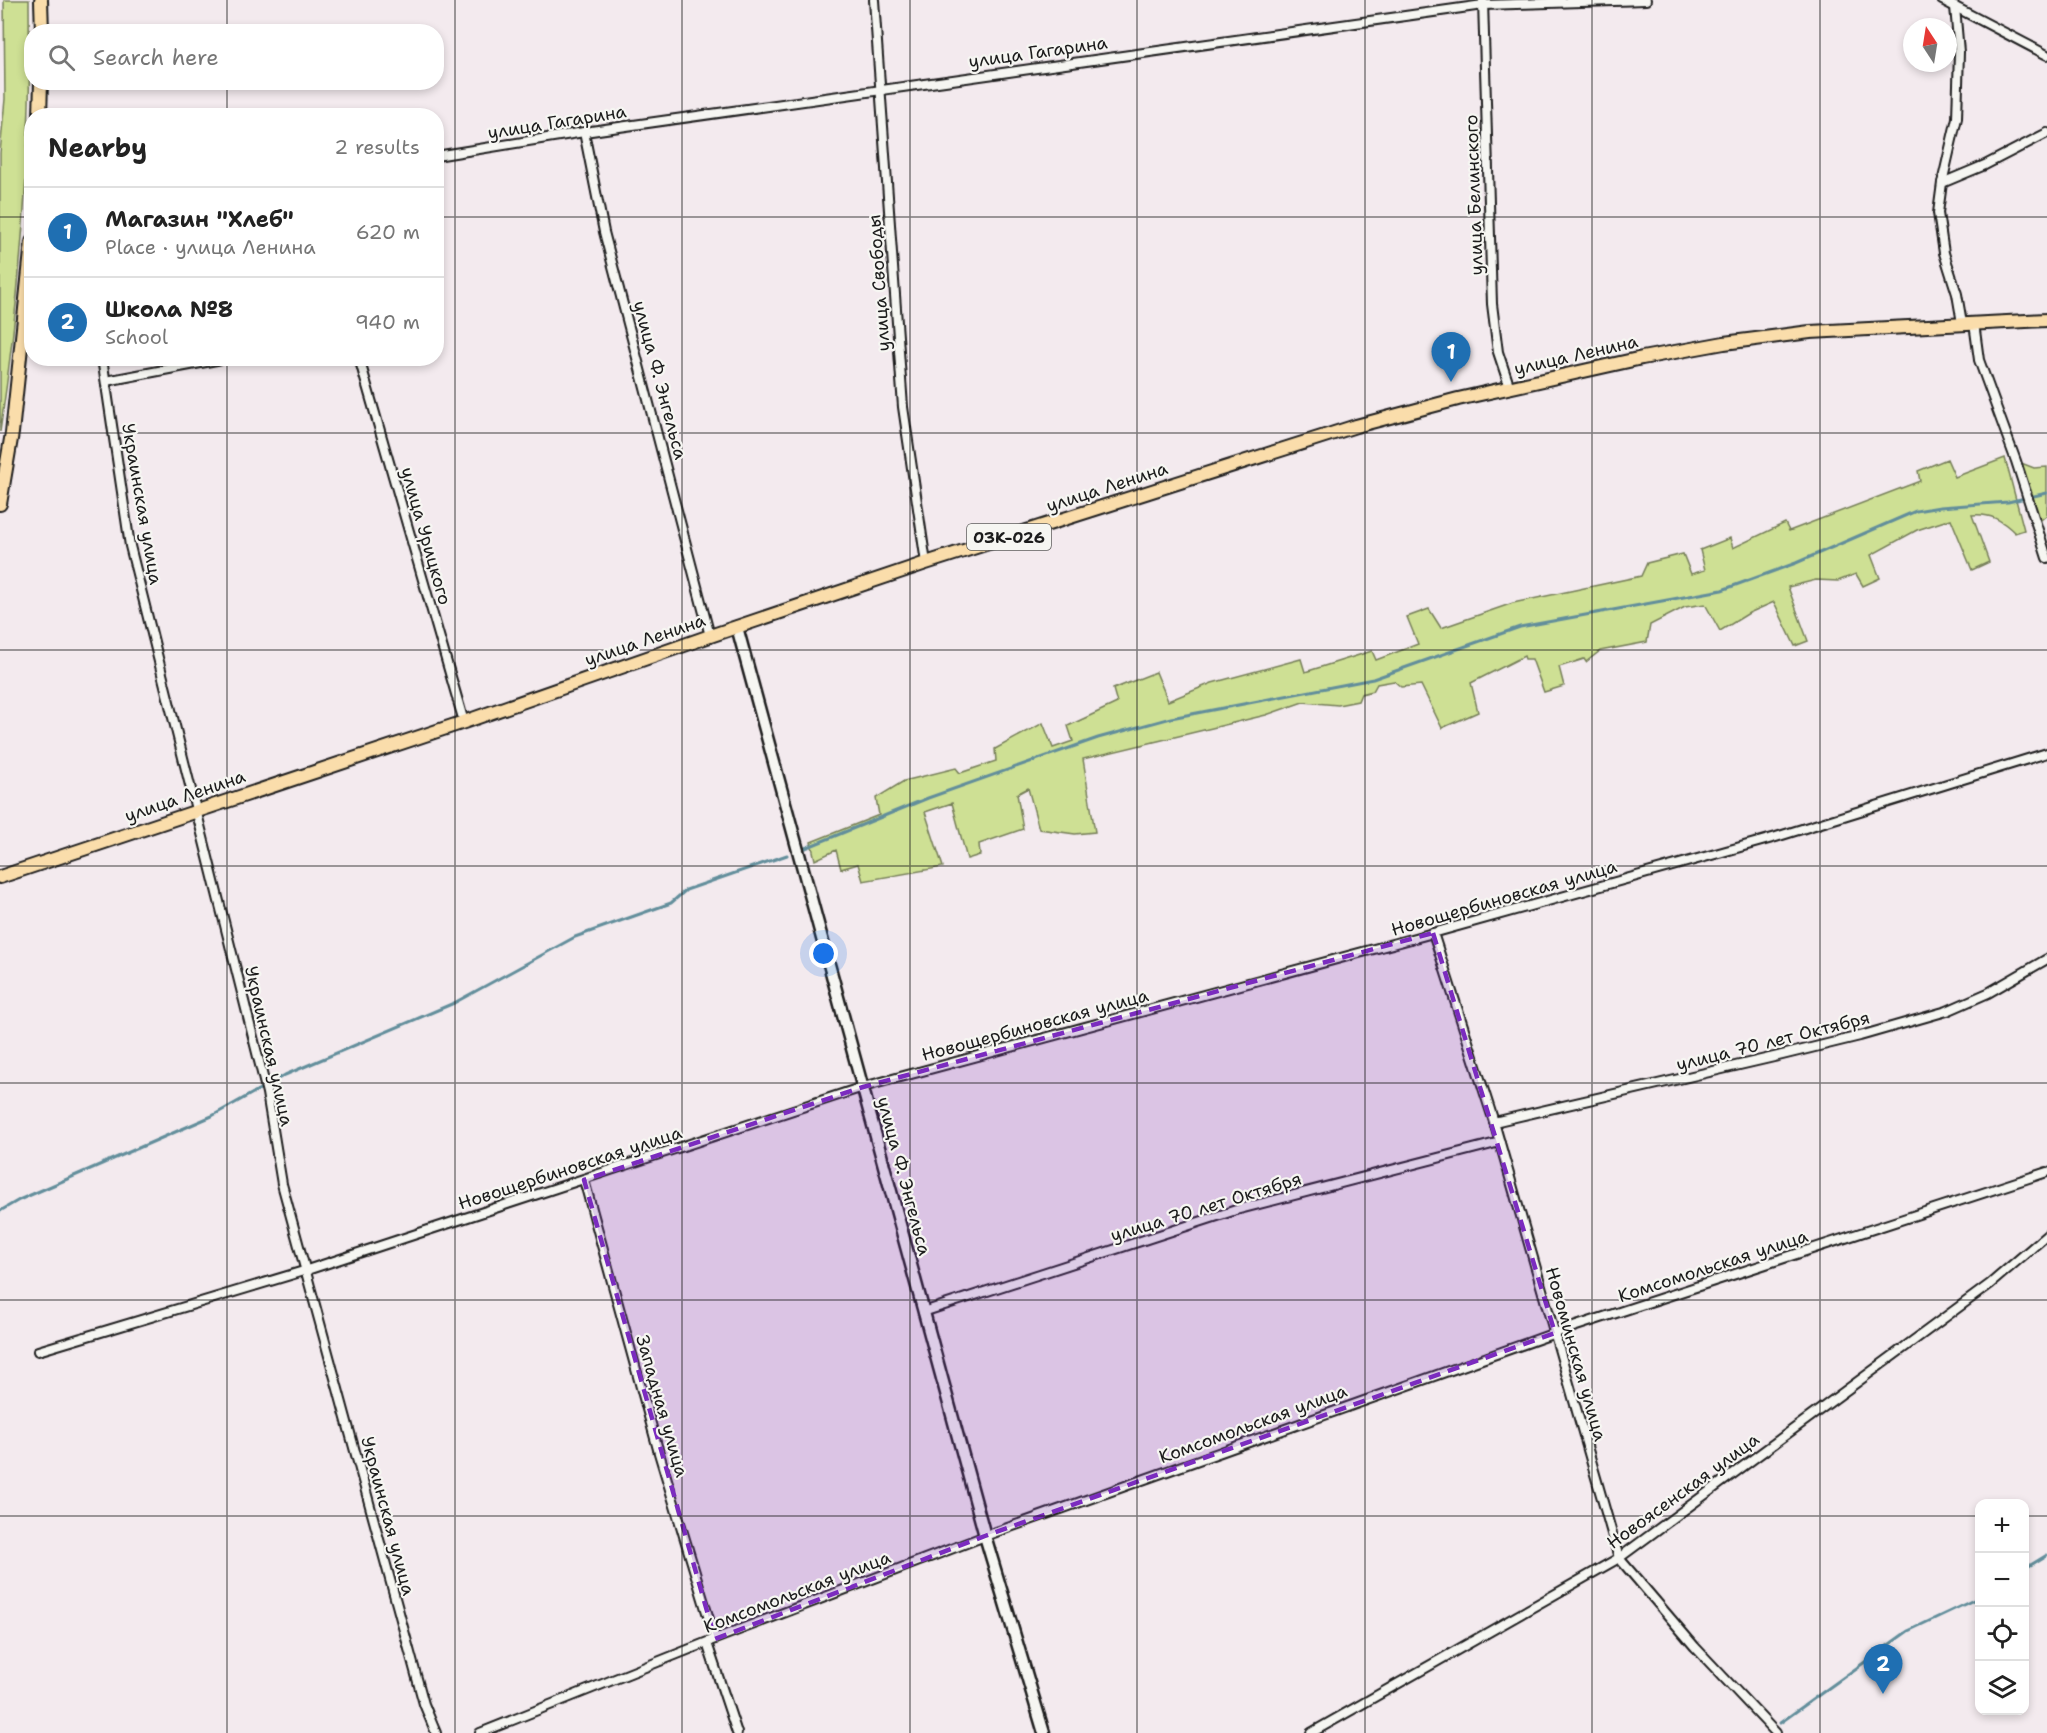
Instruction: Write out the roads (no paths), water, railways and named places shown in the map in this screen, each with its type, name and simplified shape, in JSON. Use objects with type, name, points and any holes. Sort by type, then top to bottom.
[{"type":"main road","points":[[41,0],[42,24]]},
{"type":"main road","points":[[40,108],[41,90]]},
{"type":"main road","points":[[0,504],[12,433],[24,318]]},
{"type":"main road","name":"улица Ленина","points":[[0,877],[464,722],[926,563],[1356,426],[1458,399],[1642,358],[1724,343],[1810,332],[2047,320]]},
{"type":"main road","name":"улица Ф. Энгельса","points":[[737,627],[985,1536],[1044,1733]]},
{"type":"street","name":"улица Свободы","points":[[874,0],[903,407],[926,563]]},
{"type":"street","name":"улица Гагарина","points":[[444,155],[584,132],[1483,2],[1646,0]]},
{"type":"street","points":[[1942,0],[2047,55]]},
{"type":"street","name":"улица Белинского","points":[[1483,2],[1492,304],[1498,352],[1510,388]]},
{"type":"street","points":[[1955,8],[1959,52],[1957,118],[1942,183],[1938,213],[1944,253],[2047,558]]},
{"type":"street","name":"улица Ф. Энгельса","points":[[584,132],[604,232],[710,636]]},
{"type":"street","points":[[1942,183],[1985,165],[2047,133]]},
{"type":"street","name":"Украинская улица","points":[[103,366],[130,546],[263,1075],[282,1184],[423,1704],[436,1733]]},
{"type":"street","points":[[106,381],[185,366]]},
{"type":"street","name":"улица Урицкого","points":[[360,366],[464,722]]},
{"type":"street","name":"Новощербиновская улица","points":[[38,1351],[307,1270],[863,1087],[1433,933],[1776,837],[2047,753]]},
{"type":"street","name":"Новоминская улица","points":[[1433,933],[1500,1142],[1619,1558],[1695,1647],[1776,1733]]},
{"type":"street","name":"улица 70 лет Октября","points":[[1494,1122],[1860,1036],[1947,1011],[1988,993],[2047,959]]},
{"type":"street","name":"улица 70 лет Октября","points":[[923,1312],[1236,1210],[1500,1142]]},
{"type":"street","name":"Комсомольская улица","points":[[480,1733],[715,1639],[985,1536],[1555,1333],[2047,1172]]},
{"type":"street","name":"Западная улица","points":[[584,1180],[658,1453],[715,1639]]},
{"type":"street","name":"Новоясенская улица","points":[[1311,1733],[1619,1558],[1990,1284],[2047,1234]]},
{"type":"street","points":[[707,1643],[737,1733]]},
{"type":"waterway","points":[[803,849],[928,798],[1098,738],[1171,718],[1373,679],[1520,627],[1722,590],[1796,563],[1916,511],[2008,502],[2047,493]]},
{"type":"waterway","points":[[0,1211],[19,1200],[212,1116],[285,1075],[454,1003],[575,937],[671,903],[686,890],[787,855]]},
{"type":"waterway","points":[[2029,1566],[2047,1555]]},
{"type":"waterway","points":[[1780,1723],[1908,1631],[1975,1599]]},
{"type":"place","name":"Магазин \"Хлеб\"","points":[[1451,382]]},
{"type":"place","name":"Школа №8","points":[[1883,1694]]}]
